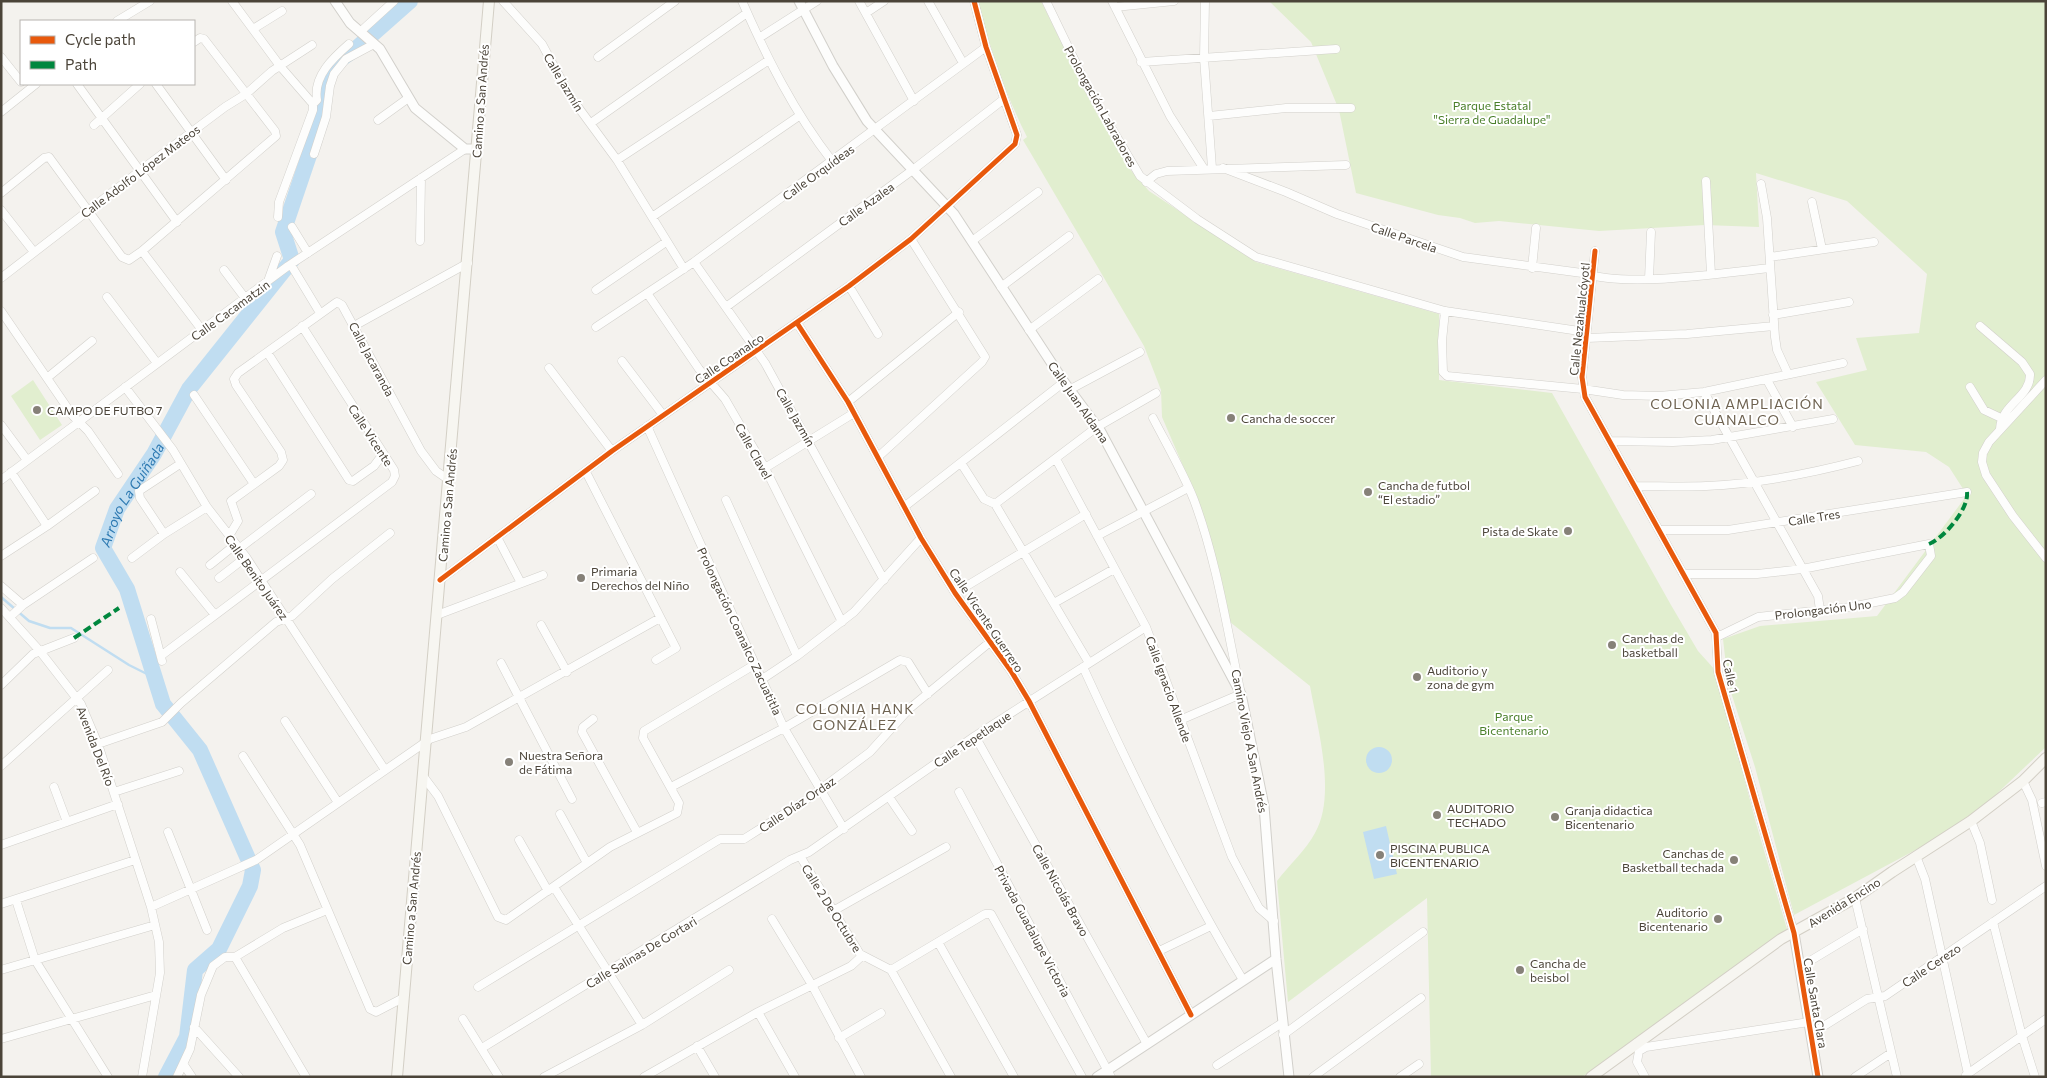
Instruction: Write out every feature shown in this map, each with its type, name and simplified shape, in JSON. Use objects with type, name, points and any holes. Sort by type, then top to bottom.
[{"type":"main road","name":"Camino a San Andrés","points":[[397,1077],[489,1]]},
{"type":"main road","name":"Avenida Encino","points":[[1596,1075],[1638,1047],[1794,932],[1856,898],[1916,856],[1971,821],[2023,781],[2046,758]]},
{"type":"street","points":[[119,20],[150,1]]},
{"type":"street","points":[[232,1],[280,66],[320,99]]},
{"type":"street","points":[[335,1],[345,18],[384,56],[408,99],[420,114],[465,149],[477,149]]},
{"type":"street","points":[[278,217],[279,202],[313,110],[343,61],[367,38],[394,1]]},
{"type":"street","name":"Calle Jazmín","points":[[503,1],[542,44],[570,96],[617,160],[684,269]]},
{"type":"street","points":[[598,57],[675,1]]},
{"type":"street","points":[[742,1],[799,116],[832,161]]},
{"type":"street","name":"Calle Juan Aldama","points":[[799,1],[852,98],[875,130],[947,206],[1064,382],[1097,426],[1241,694]]},
{"type":"street","points":[[759,38],[817,1]]},
{"type":"street","points":[[859,1],[914,101]]},
{"type":"street","points":[[866,13],[884,1]]},
{"type":"street","points":[[928,1],[963,64]]},
{"type":"street","points":[[974,1],[986,47],[1004,99]]},
{"type":"street","name":"Prolongación Labradores","points":[[1046,1],[1089,90],[1132,165],[1146,182],[1197,219],[1260,259],[1445,311],[1586,335],[1687,334],[1774,326]]},
{"type":"street","points":[[1174,1],[1114,4],[1141,62],[1170,116],[1208,169]]},
{"type":"street","points":[[1205,1],[1204,58],[1209,116],[1208,169]]},
{"type":"street","points":[[253,29],[282,11]]},
{"type":"street","points":[[591,123],[748,14]]},
{"type":"street","points":[[1,193],[44,158],[49,157],[88,212],[126,260],[131,259],[142,251],[276,136],[275,131],[202,38],[195,42]]},
{"type":"street","points":[[314,154],[326,117],[316,88],[328,64],[349,44]]},
{"type":"street","name":"Calle Adolfo López Mateos","points":[[1,278],[193,131],[246,94],[280,66],[312,45]]},
{"type":"street","name":"Calle Orquídeas","points":[[596,327],[694,262],[986,47]]},
{"type":"street","points":[[1141,62],[1336,49]]},
{"type":"street","points":[[1,58],[20,81]]},
{"type":"street","points":[[617,160],[770,60]]},
{"type":"street","points":[[78,85],[103,117],[177,222]]},
{"type":"street","points":[[94,125],[139,85]]},
{"type":"street","points":[[157,85],[193,131],[226,180]]},
{"type":"street","points":[[1,112],[24,86]]},
{"type":"street","points":[[378,120],[408,99]]},
{"type":"street","name":"Calle Coanalco","points":[[440,580],[612,451],[849,286],[911,239],[1017,140],[1004,99]]},
{"type":"street","name":"Calle Azalea","points":[[726,307],[914,169],[1004,99]]},
{"type":"street","points":[[1209,116],[1286,108],[1351,108]]},
{"type":"street","points":[[652,217],[799,116]]},
{"type":"street","name":"Calle Cacamatzin","points":[[1,480],[80,423],[244,298],[308,253],[465,149]]},
{"type":"street","points":[[1146,182],[1156,174],[1167,171],[1346,165]]},
{"type":"street","name":"Calle Parcela","points":[[1223,168],[1337,214],[1463,257],[1593,277],[1649,279],[1770,268]]},
{"type":"street","points":[[420,242],[421,178]]},
{"type":"street","points":[[1706,181],[1711,274]]},
{"type":"street","points":[[1761,184],[1767,218],[1777,350],[1788,374]]},
{"type":"street","points":[[972,241],[1038,192]]},
{"type":"street","points":[[1812,202],[1822,249]]},
{"type":"street","points":[[1,210],[34,252]]},
{"type":"street","points":[[292,227],[308,253]]},
{"type":"street","points":[[1532,268],[1536,228]]},
{"type":"street","points":[[1649,279],[1650,232]]},
{"type":"street","points":[[1001,287],[1070,236]]},
{"type":"street","points":[[878,457],[986,357],[911,239]]},
{"type":"street","points":[[596,290],[666,242]]},
{"type":"street","points":[[1770,257],[1874,242]]},
{"type":"street","points":[[142,251],[202,330]]},
{"type":"street","name":"Calle Nezahualcóyotl","points":[[1583,389],[1582,377],[1595,251]]},
{"type":"street","points":[[270,280],[277,256]]},
{"type":"street","name":"Calle Jazmín","points":[[694,262],[757,351],[809,440],[884,580]]},
{"type":"street","points":[[354,326],[468,263]]},
{"type":"street","points":[[229,536],[238,521],[231,501],[279,466],[283,460],[281,452],[236,385],[234,379],[238,373],[320,312],[290,266]]},
{"type":"street","points":[[224,270],[244,298]]},
{"type":"street","points":[[1030,330],[1098,279]]},
{"type":"street","points":[[849,286],[878,334]]},
{"type":"street","name":"Calle Clavel","points":[[647,292],[699,369],[725,399],[765,468],[842,622]]},
{"type":"street","points":[[107,297],[157,363]]},
{"type":"street","name":"Calle Jacaranda","points":[[320,312],[339,302],[354,326],[421,451],[436,471],[449,480]]},
{"type":"street","points":[[1774,315],[1849,302]]},
{"type":"street","points":[[1,310],[47,378],[118,474]]},
{"type":"street","points":[[1445,311],[1442,341],[1444,374],[1583,389],[1622,396],[1659,396],[1704,392],[1767,380],[1843,362]]},
{"type":"street","points":[[848,402],[959,312]]},
{"type":"street","name":"Calle Vicente Guerrero","points":[[797,322],[848,402],[921,538],[955,593],[1029,702],[1191,1014]]},
{"type":"street","name":"Calle Vicente","points":[[261,580],[392,482],[395,473],[302,326]]},
{"type":"street","points":[[1980,326],[2022,362],[2030,374],[2027,386],[2001,418],[2000,429]]},
{"type":"street","points":[[47,378],[92,341]]},
{"type":"street","points":[[267,352],[348,480],[355,480],[374,466],[383,454]]},
{"type":"street","points":[[1070,390],[1140,352]]},
{"type":"street","points":[[622,361],[663,416]]},
{"type":"street","points":[[549,368],[612,451]]},
{"type":"street","points":[[1767,380],[1793,426]]},
{"type":"street","points":[[2046,380],[2000,429],[1983,453],[1982,467],[2013,516],[2046,558]]},
{"type":"street","points":[[904,507],[1064,382]]},
{"type":"street","name":"Calle Benito Juárez","points":[[126,387],[168,444],[207,507],[246,557],[385,770]]},
{"type":"street","points":[[1970,387],[1984,410],[2001,418]]},
{"type":"street","name":"Calle 1","points":[[1583,389],[1588,404],[1715,628],[1718,672],[1794,932]]},
{"type":"street","points":[[1704,392],[1818,596],[1820,610]]},
{"type":"street","points":[[995,504],[1097,426],[1156,393]]},
{"type":"street","points":[[194,396],[254,484]]},
{"type":"street","points":[[765,468],[854,413]]},
{"type":"street","name":"Camino Viejo A San Andrés","points":[[1154,418],[1188,488],[1210,552],[1264,806],[1283,1035],[1289,1077]]},
{"type":"street","points":[[1610,441],[1674,442],[1729,437],[1833,420]]},
{"type":"street","points":[[1,425],[27,460]]},
{"type":"street","name":"Prolongación Coanalco Zacuatitla","points":[[648,426],[784,728],[844,829]]},
{"type":"street","name":"Calle Ignacio Allende","points":[[1056,459],[1146,627],[1232,857],[1259,908],[1274,921]]},
{"type":"street","points":[[1636,486],[1706,486],[1753,482],[1808,474],[1858,461]]},
{"type":"street","points":[[961,463],[984,499],[995,504],[1054,603],[1086,665],[1132,775],[1210,926],[1244,980]]},
{"type":"street","points":[[164,534],[140,498],[139,491],[180,464]]},
{"type":"street","points":[[11,472],[48,526]]},
{"type":"street","points":[[586,472],[676,648],[656,660]]},
{"type":"street","points":[[1097,536],[1188,488]]},
{"type":"street","points":[[1,556],[48,526],[95,491]]},
{"type":"street","name":"Calle Tres","points":[[1660,530],[1728,530],[1968,492]]},
{"type":"street","points":[[210,565],[311,494]]},
{"type":"street","points":[[726,500],[797,656]]},
{"type":"street","points":[[132,558],[164,534],[207,507]]},
{"type":"street","points":[[955,593],[1086,514]]},
{"type":"street","points":[[98,744],[162,722],[179,704],[276,622],[292,616],[332,579],[390,533]]},
{"type":"street","points":[[497,537],[521,583]]},
{"type":"street","points":[[761,680],[842,622],[864,602],[921,538]]},
{"type":"street","name":"Prolongación Uno","points":[[1717,637],[1758,617],[1851,607],[1899,596],[1931,556],[1929,544],[1802,569]]},
{"type":"street","points":[[219,578],[246,557]]},
{"type":"street","points":[[12,615],[22,606],[93,558]]},
{"type":"street","points":[[1054,603],[1114,569]]},
{"type":"street","points":[[1683,574],[1757,574],[1802,569]]},
{"type":"street","points":[[180,572],[215,615]]},
{"type":"street","points":[[436,614],[542,575]]},
{"type":"street","points":[[151,619],[162,658],[261,580]]},
{"type":"street","points":[[1,586],[22,606]]},
{"type":"street","name":"Avenida Del Río","points":[[1,608],[12,615],[76,697],[98,744],[150,906],[161,963],[142,1077]]},
{"type":"street","points":[[150,906],[256,860],[294,835],[337,801],[434,736],[466,727],[567,672],[660,618]]},
{"type":"street","points":[[542,625],[567,672]]},
{"type":"street","name":"Calle Tepetlaque","points":[[800,856],[844,829],[975,736],[1146,627]]},
{"type":"street","points":[[1,685],[39,650],[74,638]]},
{"type":"street","name":"Calle Díaz Ordaz","points":[[478,987],[720,839],[727,838],[738,841],[744,839],[820,790],[881,742],[897,720],[990,642]]},
{"type":"street","points":[[671,787],[784,728],[900,660],[908,662],[928,694]]},
{"type":"street","points":[[502,664],[572,799]]},
{"type":"street","points":[[423,776],[438,796],[498,917],[503,920],[509,919],[587,863],[637,832],[674,815],[679,810],[679,803],[671,787],[643,738],[644,732],[754,665]]},
{"type":"street","points":[[1,766],[108,670]]},
{"type":"street","points":[[1180,720],[1241,694]]},
{"type":"street","points":[[593,719],[583,727],[582,732],[637,832]]},
{"type":"street","points":[[285,721],[337,801]]},
{"type":"street","name":"Calle Nicolás Bravo","points":[[975,736],[1147,1044]]},
{"type":"street","points":[[243,756],[294,835],[366,1004],[373,1012],[403,998]]},
{"type":"street","points":[[114,792],[179,771]]},
{"type":"street","points":[[2023,781],[2032,800],[2046,866]]},
{"type":"street","points":[[54,787],[67,822]]},
{"type":"street","name":"Privada Guadalupe Victoria","points":[[959,792],[1109,1073]]},
{"type":"street","points":[[889,798],[912,831]]},
{"type":"street","points":[[1,845],[118,804]]},
{"type":"street","points":[[560,814],[587,863]]},
{"type":"street","points":[[1971,821],[1980,844],[1992,900]]},
{"type":"street","points":[[168,832],[192,888],[207,930]]},
{"type":"street","points":[[519,840],[551,889],[580,926],[642,1025]]},
{"type":"street","points":[[833,911],[946,847]]},
{"type":"street","name":"Calle 2 De Octubre","points":[[800,856],[862,956],[891,970]]},
{"type":"street","name":"Calle Salinas De Gortari","points":[[482,1048],[790,860],[800,856]]},
{"type":"street","points":[[1916,856],[1924,879],[1966,1075],[2046,1019]]},
{"type":"street","points":[[1,904],[135,860]]},
{"type":"street","name":"Calle Cerezo","points":[[1811,1034],[1866,999],[1885,996],[1942,959],[2046,886]]},
{"type":"street","points":[[1856,898],[1898,1077]]},
{"type":"street","points":[[16,900],[35,960],[108,1077]]},
{"type":"street","points":[[177,1077],[190,1049],[201,995],[210,970],[225,957],[235,957],[283,928],[327,910]]},
{"type":"street","points":[[951,1077],[891,970],[985,914],[991,914],[1082,1077]]},
{"type":"street","points":[[772,919],[812,984],[861,1077]]},
{"type":"street","points":[[1993,922],[2022,1036],[2035,1077]]},
{"type":"street","points":[[1,970],[155,925]]},
{"type":"street","points":[[1159,951],[1210,926]]},
{"type":"street","points":[[1800,968],[1863,929]]},
{"type":"street","points":[[1283,1035],[1423,932]]},
{"type":"street","name":"Calle Santa Clara","points":[[1794,932],[1818,1077]]},
{"type":"street","points":[[938,942],[1014,1077]]},
{"type":"street","points":[[644,1077],[657,1073],[697,1046],[758,1012],[851,966],[862,956]]},
{"type":"street","points":[[235,957],[306,1077]]},
{"type":"street","points":[[1097,1077],[1109,1073],[1147,1044],[1276,959]]},
{"type":"street","points":[[544,1077],[642,1025],[728,970]]},
{"type":"street","points":[[1,1039],[156,995]]},
{"type":"street","points":[[1313,1077],[1422,998]]},
{"type":"street","points":[[758,1012],[795,1077]]},
{"type":"street","points":[[839,1038],[881,1013]]},
{"type":"street","points":[[464,1019],[499,1077]]},
{"type":"street","points":[[1645,1077],[1637,1062],[1638,1047],[1809,1022]]},
{"type":"street","points":[[1217,1064],[1282,1023]]},
{"type":"street","points":[[194,1027],[239,1077]]},
{"type":"street","points":[[697,1046],[715,1077]]},
{"type":"street","points":[[1855,1077],[1891,1053]]},
{"type":"street","points":[[1400,1077],[1419,1064]]},
{"type":"street","points":[[184,1065],[192,1077]]},
{"type":"green space","name":"Parque Bicentenario","points":[[978,1],[1041,1],[1092,105],[1128,167],[1149,191],[1256,262],[1439,314],[1439,380],[1552,393],[1698,651],[1716,671],[1756,823],[1787,929],[1582,1077],[1431,1077],[1427,898],[1288,1002],[1277,881],[1315,833],[1321,817],[1324,800],[1323,760],[1310,686],[1225,618],[1196,496],[1162,417],[1161,390],[1144,346],[1023,140],[1027,137],[999,70]]},
{"type":"green space","name":"Parque Estatal \"Sierra de Guadalupe\"","points":[[1269,1],[2046,1],[2046,747],[1966,823],[1794,915],[1755,767],[1728,683],[1723,639],[1760,626],[1877,616],[1967,495],[1949,467],[1926,452],[1855,445],[1816,382],[1867,370],[1856,338],[1919,333],[1927,274],[1847,201],[1756,173],[1759,227],[1705,225],[1599,231],[1499,221],[1475,223],[1356,193],[1339,110],[1311,42]]},
{"type":"green space","name":"CAMPO DE FUTBO 7","points":[[33,380],[62,425],[40,440],[11,396]]},
{"type":"water","points":[[1379,747],[1388,751],[1392,760],[1388,769],[1379,773],[1370,769],[1366,760],[1370,751]]},
{"type":"water","name":"PISCINA PUBLICA BICENTENARIO","points":[[1386,826],[1397,874],[1374,879],[1363,832]]},
{"type":"waterway","name":"Arroyo La Guiñada","points":[[166,1077],[187,1037],[195,970],[219,949],[250,886],[253,870],[200,750],[163,704],[127,589],[103,548],[117,509],[154,454],[189,389],[292,260],[283,232],[321,120],[321,91],[334,64],[358,47],[410,1]]},
{"type":"waterway","points":[[1,597],[29,621],[50,628],[71,628],[129,665],[155,678]]},
{"type":"marked path","points":[[1929,544],[1942,536],[1960,514],[1967,499],[1967,492]]},
{"type":"marked path","points":[[74,638],[119,608]]},
{"type":"cycle path","points":[[440,580],[612,451],[849,286],[911,239],[1015,144],[1017,135],[986,47],[974,1]]},
{"type":"cycle path","points":[[1595,251],[1582,377],[1585,397],[1716,633],[1718,672],[1794,933],[1818,1077]]},
{"type":"cycle path","points":[[797,323],[848,402],[921,538],[955,593],[1011,671],[1029,701],[1191,1015]]},
{"type":"place","name":"CAMPO DE FUTBO 7","points":[[37,410]]},
{"type":"place","name":"Cancha de soccer","points":[[1231,418]]},
{"type":"place","name":"Cancha de futbol “El estadio”","points":[[1368,492]]},
{"type":"place","name":"Pista de Skate","points":[[1568,531]]},
{"type":"place","name":"Primaria Derechos del Niño","points":[[581,578]]},
{"type":"place","name":"Canchas de basketball","points":[[1612,645]]},
{"type":"place","name":"Auditorio y zona de gym","points":[[1417,677]]},
{"type":"place","name":"Nuestra Señora de Fátima","points":[[509,762]]},
{"type":"place","name":"AUDITORIO TECHADO","points":[[1437,815]]},
{"type":"place","name":"Granja didactica Bicentenario","points":[[1555,817]]},
{"type":"place","name":"PISCINA PUBLICA BICENTENARIO","points":[[1380,855]]},
{"type":"place","name":"Canchas de Basketball techada","points":[[1734,860]]},
{"type":"place","name":"Auditorio Bicentenario","points":[[1718,919]]},
{"type":"place","name":"Cancha de beisbol","points":[[1520,970]]},
{"type":"district","name":"COLONIA AMPLIACIÓN CUANALCO","points":[[1737,412]]},
{"type":"district","name":"COLONIA HANK GONZÁLEZ","points":[[855,716]]}]
